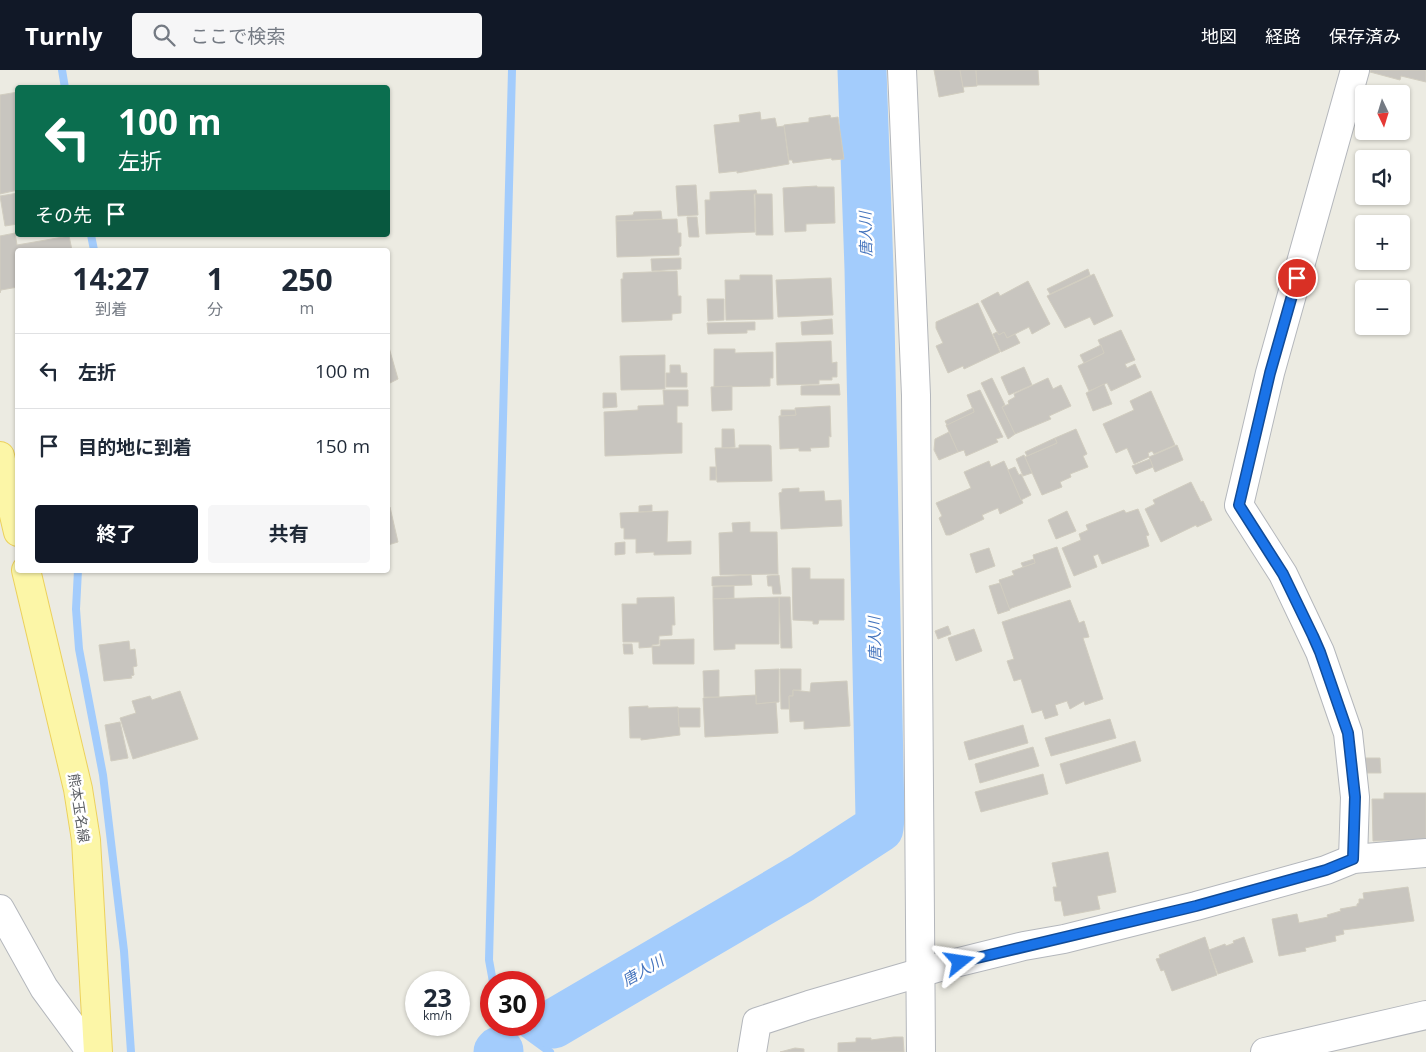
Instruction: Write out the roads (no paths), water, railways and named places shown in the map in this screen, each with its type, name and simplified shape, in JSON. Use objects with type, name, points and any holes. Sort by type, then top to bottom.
[{"type":"main road","points":[[0,456],[15,519]]},
{"type":"main road","name":"熊本玉名線","points":[[27,573],[78,789],[84,832],[98,1052]]},
{"type":"street","points":[[902,70],[916,395],[921,1052]]},
{"type":"street","points":[[1353,859],[1355,797],[1348,733],[1320,652],[1283,574],[1239,505],[1270,373],[1355,70]]},
{"type":"street","points":[[752,1052],[757,1022],[809,1004],[1024,946],[1064,939],[1196,906],[1326,870],[1353,859],[1426,853]]},
{"type":"street","points":[[0,909],[44,988],[91,1052]]},
{"type":"street","points":[[1265,1052],[1426,1015]]},
{"type":"waterway","points":[[62,70],[64,85]]},
{"type":"waterway","points":[[491,971],[489,960],[512,70]]},
{"type":"waterway","name":"唐人川","points":[[553,1024],[802,878],[879,828],[869,269],[862,70]]},
{"type":"waterway","points":[[91,237],[94,248]]},
{"type":"waterway","points":[[78,573],[76,609],[79,649],[103,775],[124,951],[131,1052]]},
{"type":"waterway","name":"唐人川","points":[[528,1036],[550,1052]]}]
